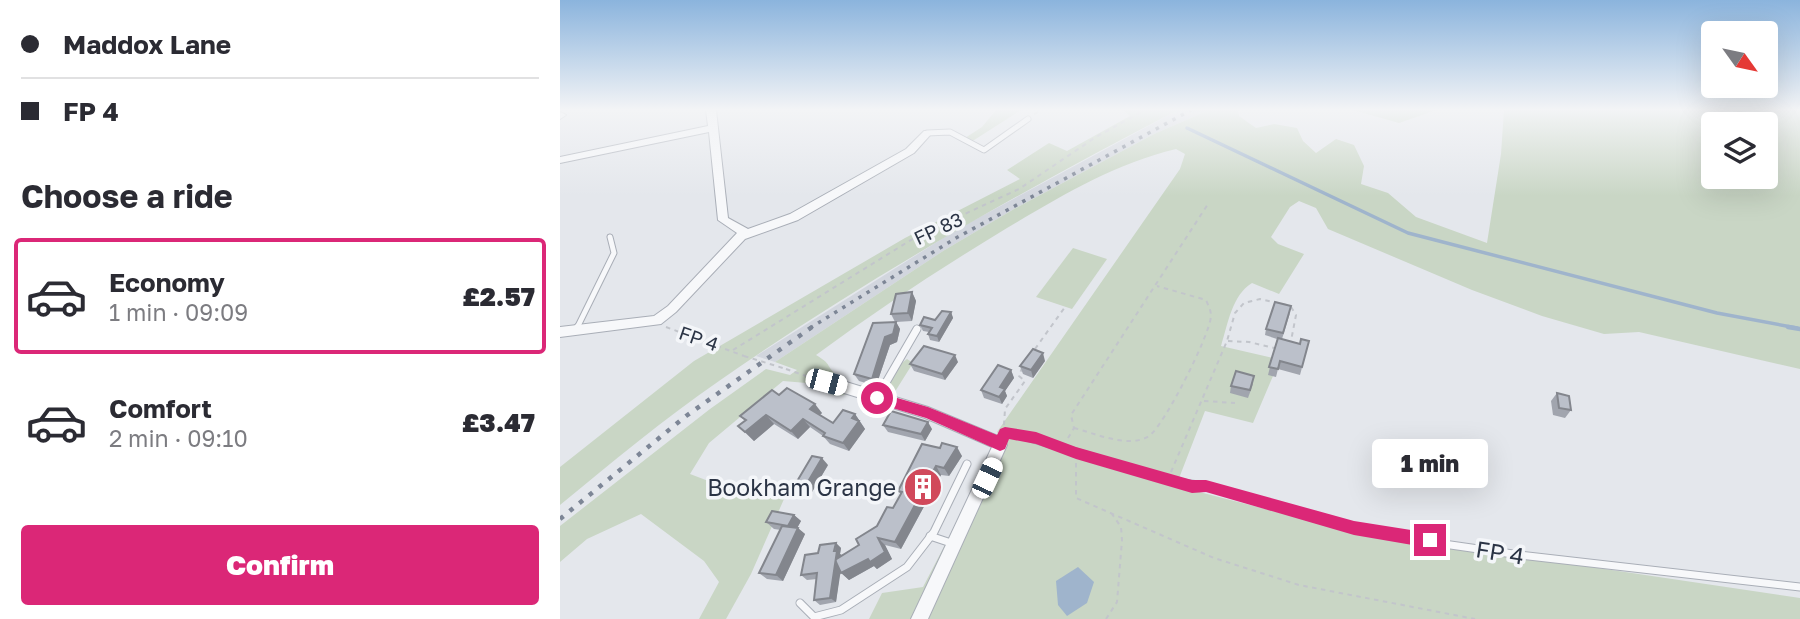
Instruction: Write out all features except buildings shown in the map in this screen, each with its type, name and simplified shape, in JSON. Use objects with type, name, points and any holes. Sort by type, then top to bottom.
[{"type":"street","points":[[560,160],[661,139]]},
{"type":"street","points":[[714,139],[723,220],[745,233]]},
{"type":"street","points":[[560,332],[654,323],[672,309],[733,242],[745,233],[794,217],[910,151],[921,139]]},
{"type":"street","points":[[820,380],[928,413],[993,440],[1002,439],[956,544],[919,619]]},
{"type":"lane","points":[[962,139],[984,150],[1000,139]]},
{"type":"lane","points":[[576,330],[614,253],[610,237]]},
{"type":"lane","points":[[877,398],[917,329]]},
{"type":"lane","name":"FP 4","points":[[1002,439],[1036,438],[1076,453],[1168,480],[1192,486],[1206,486],[1354,528],[1557,561],[1691,572],[1800,587]]},
{"type":"lane","points":[[800,603],[808,614],[821,618],[843,608],[907,567],[930,536],[967,464]]},
{"type":"lane","points":[[930,536],[956,544]]},
{"type":"path","name":"FP 83","points":[[733,350],[919,235],[1018,189],[1093,139]]},
{"type":"path","points":[[1062,448],[1074,428],[1071,415],[1208,204]]},
{"type":"path","points":[[1074,428],[1134,440],[1142,438],[1159,427],[1176,400],[1211,315],[1206,300],[1156,285]]},
{"type":"path","points":[[1168,480],[1227,341],[1235,313],[1244,303],[1260,299],[1291,307],[1296,316],[1296,325],[1289,348]]},
{"type":"path","points":[[1035,350],[1065,307]]},
{"type":"path","name":"FP 4","points":[[654,323],[820,380]]},
{"type":"path","points":[[1227,341],[1249,342],[1274,348]]},
{"type":"path","points":[[1002,439],[1003,414],[1025,381],[1019,376],[1027,360]]},
{"type":"path","points":[[1202,401],[1235,403]]},
{"type":"path","points":[[1076,453],[1076,498],[1214,558],[1298,585],[1475,619]]},
{"type":"path","points":[[1106,619],[1116,602],[1122,540],[1121,527],[1112,513]]},
{"type":"shaded area","points":[[1125,139],[1145,139],[1014,209],[943,251],[775,362],[756,356],[956,230]]},
{"type":"green space","points":[[1089,139],[1124,139],[944,238],[774,343],[698,396],[560,505],[560,467],[694,361],[905,238],[1020,179],[1007,170],[1049,143],[1067,151]]},
{"type":"green space","points":[[1145,139],[1302,139],[1316,153],[1336,139],[1354,145],[1364,166],[1361,184],[1388,193],[1416,217],[1487,243],[1502,139],[1701,139],[1701,189],[1778,189],[1778,139],[1800,139],[1800,369],[1639,332],[1604,334],[1542,316],[1472,290],[1328,229],[1316,208],[1299,201],[1290,207],[1271,237],[1278,244],[1304,254],[1279,294],[1252,283],[1245,288],[1235,302],[1221,346],[1273,358],[1273,376],[1253,423],[1205,411],[1176,486],[1355,532],[1800,598],[1800,619],[869,619],[882,593],[923,587],[1001,437],[997,432],[1180,169],[1185,154],[1176,149],[1131,163],[1047,204],[934,274],[816,355],[845,381],[885,389],[899,365],[907,359],[913,363],[891,398],[857,388],[836,395],[806,383],[783,381],[709,443],[690,474],[732,490],[765,486],[784,499],[751,574],[726,619],[699,619],[719,582],[704,561],[641,514],[587,539],[560,562],[560,526],[710,409],[766,369],[790,375],[797,370],[775,362],[943,251],[1014,209]]},
{"type":"green space","points":[[1073,248],[1107,259],[1072,309],[1036,297]]},
{"type":"water","points":[[1078,567],[1094,582],[1087,603],[1067,616],[1058,605],[1056,581]]},
{"type":"waterway","points":[[1210,139],[1408,233],[1717,313],[1797,328]]},
{"type":"waterway","points":[[1788,327],[1800,329]]},
{"type":"railway","points":[[810,328],[956,238],[1138,139]]},
{"type":"railway","points":[[560,519],[686,416],[812,327]]},
{"type":"place","name":"Bookham Grange","points":[[923,487]]},
{"type":"route","points":[[877,398],[928,413],[1000,445],[1005,433],[1036,438],[1076,453],[1192,486],[1206,486],[1354,528],[1430,540]]}]
